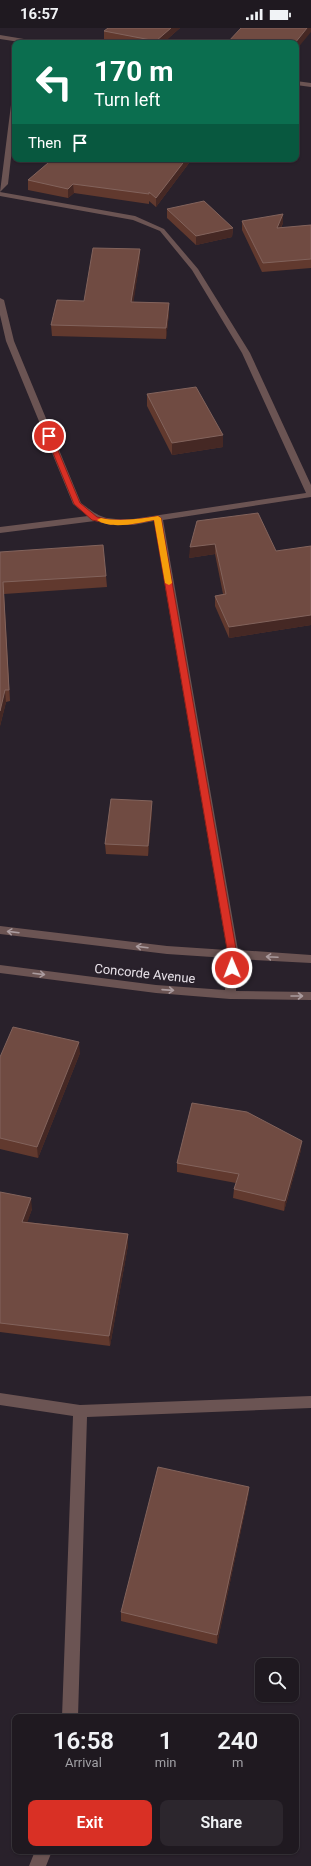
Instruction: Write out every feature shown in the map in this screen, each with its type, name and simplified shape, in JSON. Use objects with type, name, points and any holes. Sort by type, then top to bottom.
[{"type":"street","points":[[0,37],[13,40]]},
{"type":"street","points":[[299,83],[311,85]]},
{"type":"street","points":[[0,190],[5,184],[12,123]]},
{"type":"street","points":[[0,194],[135,218],[162,230],[195,269],[246,353],[311,494],[132,522],[111,522],[95,518],[0,530]]},
{"type":"street","points":[[0,300],[10,340],[77,504],[95,518]]},
{"type":"street","points":[[158,518],[233,955],[230,995]]},
{"type":"street","name":"Concorde Avenue","points":[[0,930],[167,950],[311,959]]},
{"type":"street","name":"Concorde Avenue","points":[[0,969],[156,990],[230,995],[311,996]]},
{"type":"street","points":[[0,1399],[80,1411],[311,1402]]},
{"type":"street","points":[[70,1714],[80,1411]]},
{"type":"street","points":[[37,1866],[43,1854]]},
{"type":"building","points":[[108,28],[171,28],[157,40],[104,31]]},
{"type":"building","points":[[241,28],[307,28],[297,40],[230,40]]},
{"type":"building","points":[[184,162],[156,198],[149,192],[149,194],[73,184],[68,189],[28,180],[48,163]]},
{"type":"building","points":[[204,201],[233,228],[196,236],[167,209]]},
{"type":"building","points":[[283,214],[277,228],[311,225],[311,259],[263,263],[242,221]]},
{"type":"building","points":[[93,248],[140,249],[131,302],[169,303],[166,328],[51,325],[57,300],[84,301]]},
{"type":"building","points":[[196,387],[223,435],[172,443],[147,394]]},
{"type":"building","points":[[258,513],[276,551],[311,546],[311,615],[229,627],[215,596],[226,594],[215,544],[190,547],[197,521]]},
{"type":"building","points":[[103,545],[106,576],[3,582],[9,690],[5,690],[0,711],[0,552]]},
{"type":"building","points":[[111,799],[152,801],[148,846],[105,844]]},
{"type":"building","points":[[13,1027],[79,1042],[37,1147],[0,1138],[0,1057]]},
{"type":"building","points":[[192,1103],[247,1112],[302,1141],[285,1201],[234,1189],[239,1174],[177,1163]]},
{"type":"building","points":[[0,1192],[31,1198],[22,1222],[128,1234],[109,1336],[0,1323]]},
{"type":"building","points":[[158,1467],[249,1487],[217,1635],[121,1612]]},
{"type":"slow traffic","points":[[101,520],[111,522],[132,522],[158,518],[169,583]]},
{"type":"route","points":[[49,436],[77,504],[95,518],[111,522],[132,522],[158,518],[233,955],[232,968]]}]
